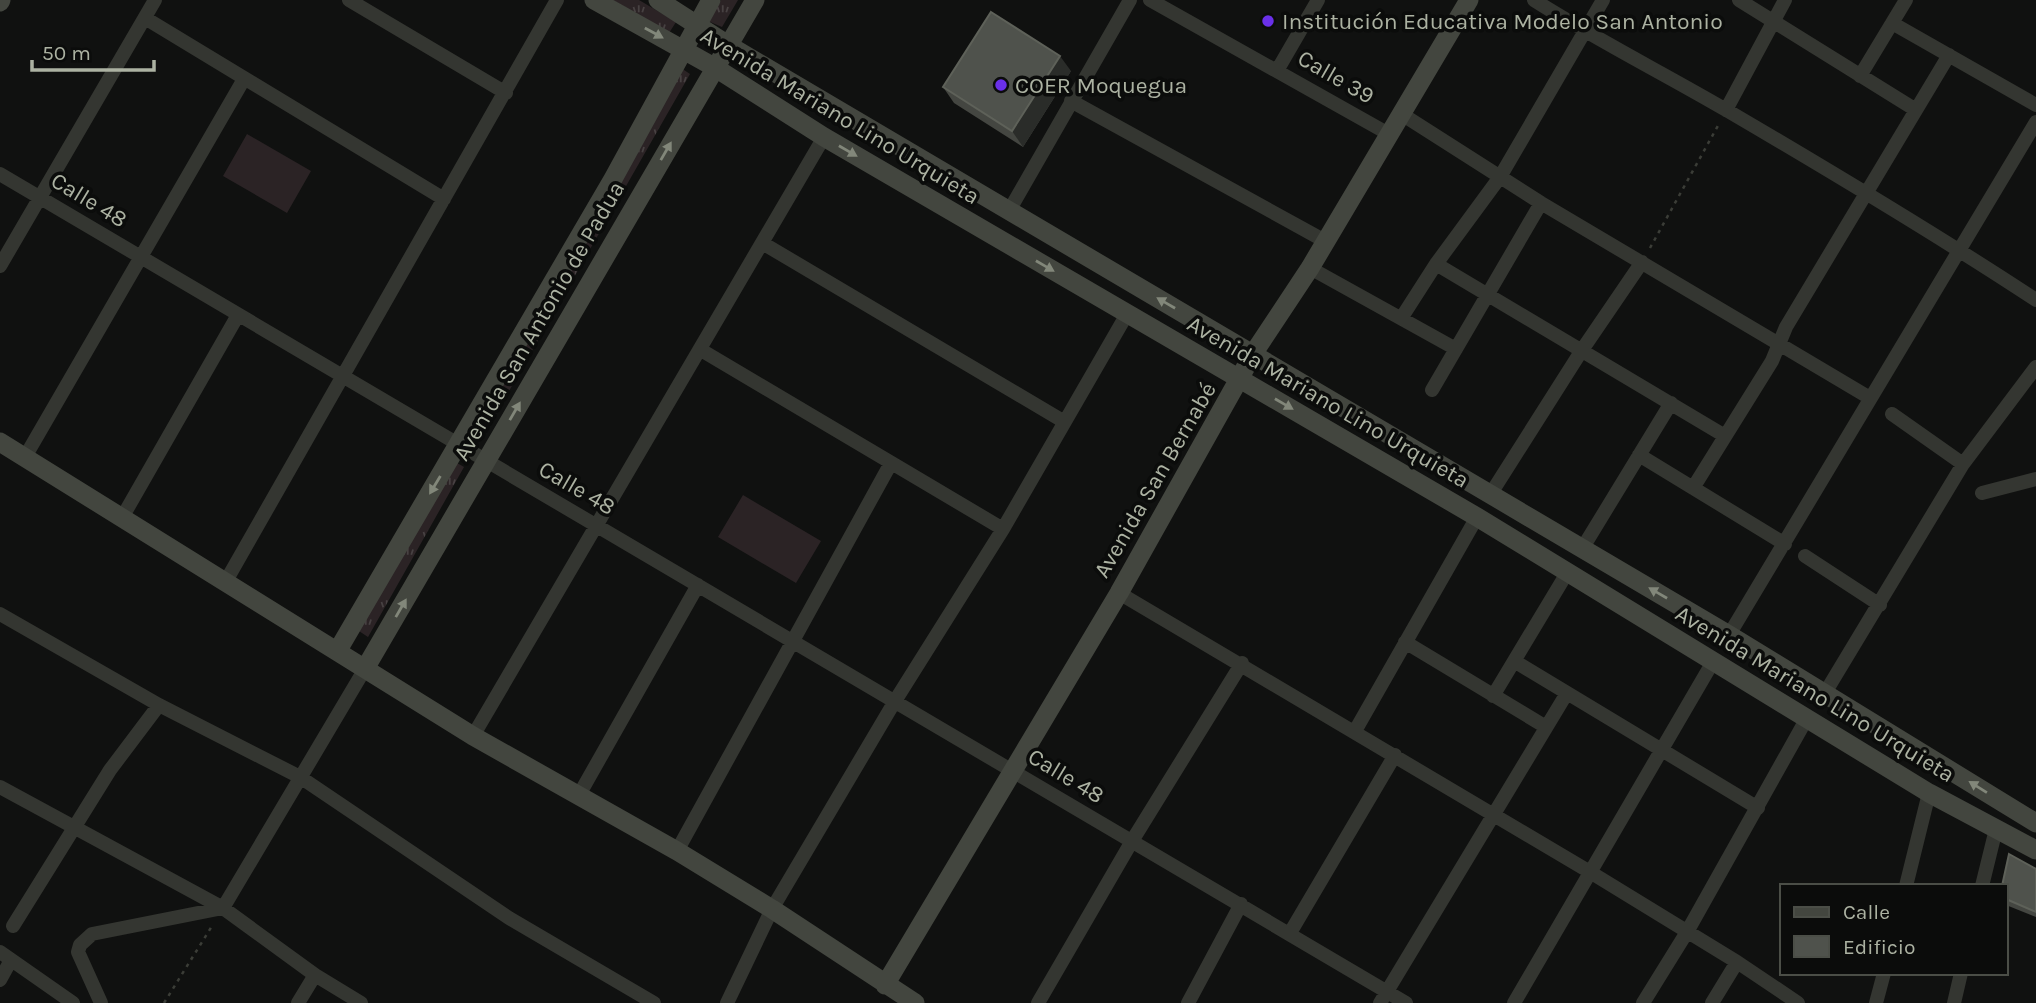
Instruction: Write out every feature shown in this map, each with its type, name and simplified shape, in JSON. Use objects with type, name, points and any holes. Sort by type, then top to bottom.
[{"type":"street","points":[[0,266],[155,0]]},
{"type":"street","points":[[349,0],[506,93]]},
{"type":"street","points":[[226,581],[557,0]]},
{"type":"street","name":"Avenida Mariano Lino Urquieta","points":[[594,0],[715,67],[824,137],[1477,516],[1929,793],[2036,850]]},
{"type":"street","name":"Avenida Mariano Lino Urquieta","points":[[658,0],[728,45],[1729,635],[2036,823]]},
{"type":"street","name":"Avenida San Antonio de Padua","points":[[338,650],[613,179],[696,23],[711,0]]},
{"type":"street","name":"Avenida San Antonio de Padua","points":[[366,667],[755,0]]},
{"type":"street","points":[[1009,211],[1130,0]]},
{"type":"street","name":"Calle 39","points":[[1150,0],[1278,69],[1387,133]]},
{"type":"street","points":[[1278,69],[1318,0]]},
{"type":"street","name":"Avenida San Bernabé","points":[[885,985],[1119,593],[1252,354],[1310,268],[1387,133],[1469,0]]},
{"type":"street","points":[[1534,0],[1585,33],[1726,110],[1960,250],[2036,300]]},
{"type":"street","points":[[1402,317],[1436,264],[1500,177],[1602,0]]},
{"type":"street","points":[[1739,0],[1916,110]]},
{"type":"street","points":[[1726,110],[1785,0]]},
{"type":"street","points":[[1860,76],[1906,0]]},
{"type":"street","points":[[145,19],[443,199]]},
{"type":"street","points":[[1892,23],[2036,105]]},
{"type":"street","points":[[1693,488],[1772,361],[1779,344],[1865,194],[1949,55]]},
{"type":"street","points":[[25,457],[244,79]]},
{"type":"street","points":[[1071,101],[1325,241]]},
{"type":"street","points":[[1400,113],[1541,203],[1870,398]]},
{"type":"street","points":[[1729,635],[2036,122]]},
{"type":"street","points":[[473,736],[764,244],[824,137]]},
{"type":"street","name":"Calle 48","points":[[0,174],[1290,933],[1383,997],[1406,1003]]},
{"type":"street","points":[[613,179],[640,195]]},
{"type":"street","points":[[1432,390],[1485,293],[1541,203]]},
{"type":"street","points":[[764,244],[1063,421]]},
{"type":"street","points":[[1490,495],[1581,350],[1642,262]]},
{"type":"street","points":[[1436,264],[1725,436]]},
{"type":"street","points":[[1310,268],[1456,349]]},
{"type":"street","points":[[540,306],[566,322]]},
{"type":"street","points":[[727,1003],[772,909],[895,701],[1003,528],[1127,314]]},
{"type":"street","points":[[123,516],[238,315]]},
{"type":"street","points":[[701,350],[1003,528]]},
{"type":"street","points":[[1825,693],[1964,464],[2036,367]]},
{"type":"street","points":[[1582,549],[1671,403]]},
{"type":"street","points":[[1892,414],[1964,464]]},
{"type":"street","points":[[0,442],[366,667],[473,736],[677,851],[772,909],[915,1003]]},
{"type":"street","points":[[1639,455],[1785,544]]},
{"type":"street","points":[[677,851],[795,642],[891,463]]},
{"type":"street","points":[[1982,493],[2036,479]]},
{"type":"street","points":[[1355,731],[1477,516]]},
{"type":"street","points":[[1805,556],[1880,605]]},
{"type":"street","points":[[1493,696],[1567,573]]},
{"type":"street","points":[[579,795],[698,585]]},
{"type":"street","points":[[1119,593],[1242,663],[1737,961],[1778,998],[1798,1003]]},
{"type":"street","points":[[0,614],[159,705],[300,777],[509,918],[654,1003]]},
{"type":"street","points":[[1405,642],[1546,727]]},
{"type":"street","points":[[1514,1003],[1713,660]]},
{"type":"street","points":[[1514,661],[1758,808]]},
{"type":"street","points":[[1038,1003],[1132,841],[1242,663]]},
{"type":"street","points":[[101,1003],[78,952],[80,944],[92,933],[222,908],[366,667]]},
{"type":"street","points":[[1383,997],[1567,693]]},
{"type":"street","points":[[13,926],[110,770],[159,705]]},
{"type":"street","points":[[1643,1003],[1687,932],[1807,718]]},
{"type":"street","points":[[1290,933],[1395,755]]},
{"type":"street","points":[[0,787],[222,908],[315,975],[361,1003]]},
{"type":"street","points":[[1906,884],[1929,793]]},
{"type":"street","points":[[1982,884],[1996,829]]},
{"type":"street","points":[[1192,1002],[1241,904]]},
{"type":"street","points":[[0,980],[6,956],[74,1003]]},
{"type":"street","points":[[1712,1003],[1737,961]]},
{"type":"street","points":[[298,1003],[315,975]]},
{"type":"street","points":[[1876,1003],[1883,975]]},
{"type":"street","points":[[1954,1003],[1961,975]]},
{"type":"path","points":[[1642,262],[1726,110]]},
{"type":"path","points":[[164,1003],[222,908]]},
{"type":"green space","points":[[613,0],[639,0],[676,22],[669,33]]},
{"type":"green space","points":[[721,0],[738,0],[722,27],[708,21]]},
{"type":"green space","points":[[681,68],[690,74],[485,433],[477,429]]},
{"type":"green space","points":[[247,134],[311,171],[287,213],[223,176]]},
{"type":"green space","points":[[457,463],[464,467],[368,637],[359,631]]},
{"type":"green space","points":[[743,495],[821,541],[796,583],[718,537]]},
{"type":"building","points":[[991,12],[1060,56],[1012,131],[943,87]]},
{"type":"building","points":[[2009,854],[2036,869],[2036,912],[2008,900],[2008,884],[2002,884]]},
{"type":"place","name":"Institución Educativa Modelo San Antonio","points":[[1268,21]]},
{"type":"place","name":"COER Moquegua","points":[[1001,85]]}]
